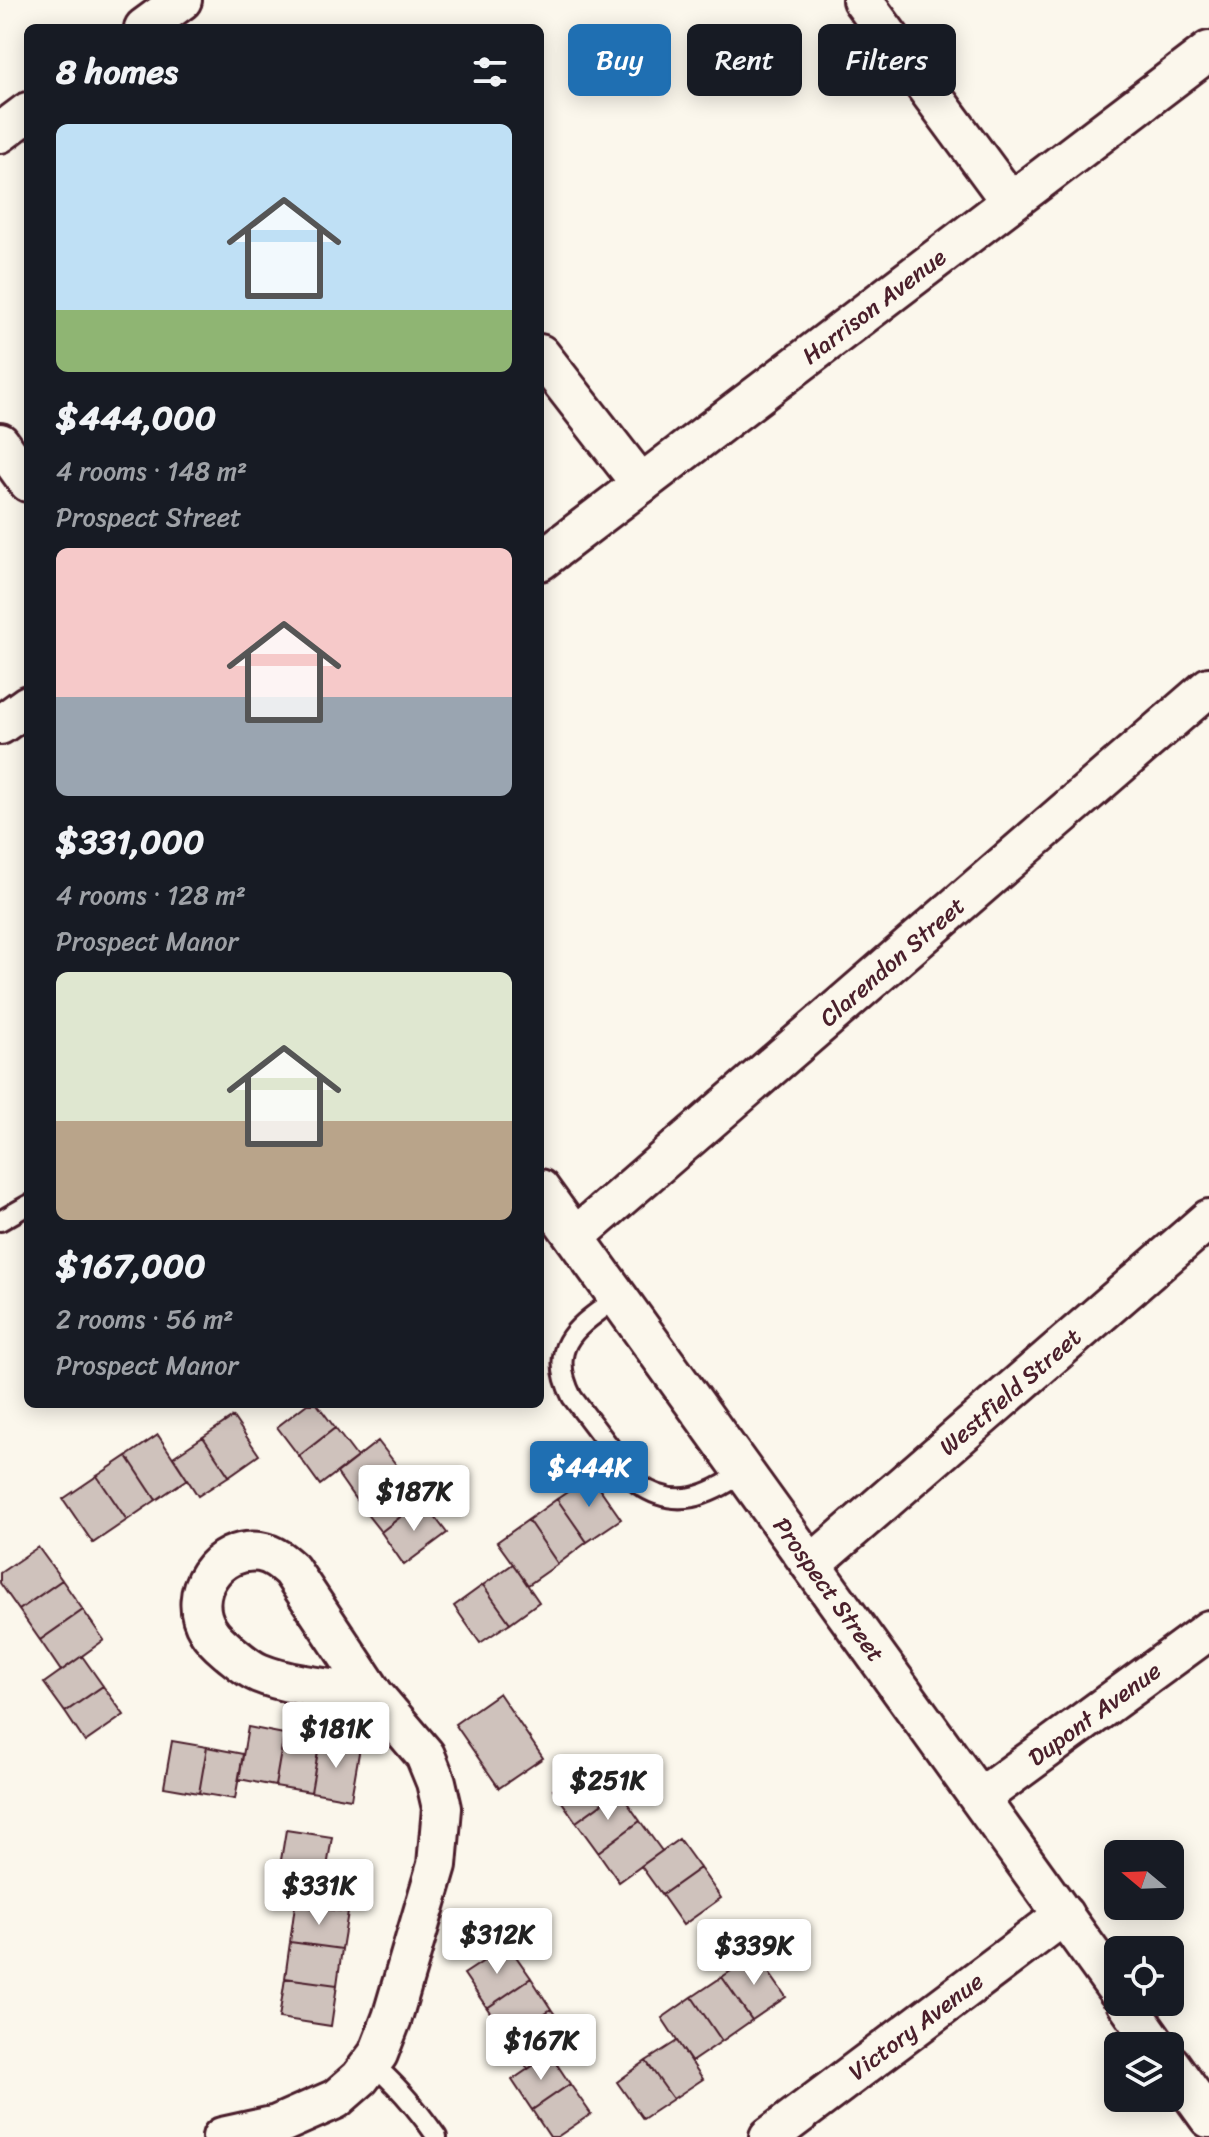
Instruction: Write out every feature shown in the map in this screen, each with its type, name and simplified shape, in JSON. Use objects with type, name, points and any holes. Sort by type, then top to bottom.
[{"type":"street","points":[[149,24],[182,0]]},
{"type":"street","points":[[862,0],[1010,201]]},
{"type":"street","name":"Harrison Avenue","points":[[544,558],[1209,51]]},
{"type":"street","points":[[0,133],[24,115]]},
{"type":"street","points":[[544,359],[641,484]]},
{"type":"street","points":[[0,443],[24,476]]},
{"type":"street","name":"Clarendon Street","points":[[575,1237],[1209,687]]},
{"type":"street","points":[[0,725],[24,708]]},
{"type":"street","name":"Prospect Street","points":[[544,1194],[1104,1971]]},
{"type":"street","name":"Westfield Street","points":[[811,1565],[1209,1219]]},
{"type":"street","points":[[222,2137],[277,2125],[336,2099],[360,2078],[378,2054],[392,2018],[437,1865],[442,1808],[425,1755],[374,1695],[291,1570],[278,1558],[261,1552],[243,1552],[226,1558],[213,1570],[204,1583],[200,1599],[202,1615],[208,1631],[242,1664],[281,1680],[374,1695]]},
{"type":"street","name":"Dupont Avenue","points":[[980,1798],[1209,1630]]},
{"type":"street","name":"Victory Avenue","points":[[769,2137],[1064,1915]]},
{"type":"street","points":[[1184,2082],[1207,2111]]},
{"type":"lane","points":[[0,1221],[24,1207]]},
{"type":"lane","points":[[618,1297],[581,1324],[568,1339],[563,1366],[564,1382],[572,1397],[638,1484],[651,1493],[671,1498],[699,1496],[715,1491],[744,1472]]},
{"type":"lane","points":[[371,2063],[407,2098],[437,2137]]},
{"type":"building","points":[[302,1408],[320,1408],[335,1428],[299,1456],[277,1427]]},
{"type":"building","points":[[233,1417],[259,1455],[229,1476],[203,1437]]},
{"type":"building","points":[[335,1428],[357,1457],[320,1485],[299,1456]]},
{"type":"building","points":[[158,1435],[187,1479],[156,1500],[127,1456]]},
{"type":"building","points":[[203,1437],[229,1476],[198,1496],[173,1457]]},
{"type":"building","points":[[378,1441],[401,1471],[358,1503],[337,1473]]},
{"type":"building","points":[[127,1456],[156,1500],[127,1520],[97,1476]]},
{"type":"building","points":[[401,1471],[422,1500],[381,1532],[358,1503]]},
{"type":"building","points":[[97,1476],[127,1520],[93,1543],[63,1499]]},
{"type":"building","points":[[591,1476],[621,1519],[587,1542],[557,1499]]},
{"type":"building","points":[[557,1499],[587,1542],[558,1564],[528,1520]]},
{"type":"building","points":[[422,1500],[447,1533],[404,1565],[381,1532]]},
{"type":"building","points":[[528,1520],[558,1564],[528,1585],[497,1542]]},
{"type":"building","points":[[38,1547],[62,1580],[19,1610],[0,1583],[0,1573]]},
{"type":"building","points":[[513,1564],[539,1602],[510,1623],[483,1585]]},
{"type":"building","points":[[62,1580],[83,1610],[40,1640],[19,1610]]},
{"type":"building","points":[[483,1585],[510,1623],[480,1643],[454,1606]]},
{"type":"building","points":[[83,1610],[104,1640],[61,1671],[40,1640]]},
{"type":"building","points":[[82,1656],[103,1686],[65,1712],[44,1683]]},
{"type":"building","points":[[103,1686],[124,1715],[85,1742],[65,1712]]},
{"type":"building","points":[[499,1693],[543,1758],[499,1788],[455,1724]]},
{"type":"building","points":[[248,1727],[284,1734],[275,1786],[239,1779]]},
{"type":"building","points":[[284,1734],[320,1740],[311,1792],[275,1786]]},
{"type":"building","points":[[320,1740],[360,1747],[351,1799],[311,1792]]},
{"type":"building","points":[[172,1741],[207,1747],[199,1793],[164,1787]]},
{"type":"building","points":[[207,1747],[243,1754],[235,1799],[199,1793]]},
{"type":"building","points":[[595,1758],[619,1791],[576,1822],[553,1789]]},
{"type":"building","points":[[619,1791],[640,1821],[598,1852],[576,1822]]},
{"type":"building","points":[[640,1821],[662,1851],[619,1882],[598,1852]]},
{"type":"building","points":[[286,1830],[332,1837],[326,1873],[280,1866]]},
{"type":"building","points":[[679,1839],[700,1868],[662,1895],[641,1866]]},
{"type":"building","points":[[280,1866],[326,1873],[321,1909],[275,1902]]},
{"type":"building","points":[[700,1868],[721,1898],[683,1925],[662,1895]]},
{"type":"building","points":[[295,1905],[348,1912],[342,1949],[290,1942]]},
{"type":"building","points":[[290,1942],[342,1949],[337,1985],[285,1978]]},
{"type":"building","points":[[508,1945],[531,1978],[487,2008],[464,1974]]},
{"type":"building","points":[[756,1954],[786,1997],[752,2020],[722,1977]]},
{"type":"building","points":[[722,1977],[752,2020],[722,2041],[692,1997]]},
{"type":"building","points":[[285,1978],[337,1985],[331,2026],[279,2018]]},
{"type":"building","points":[[531,1978],[551,2009],[507,2038],[487,2008]]},
{"type":"building","points":[[692,1997],[722,2041],[691,2062],[662,2018]]},
{"type":"building","points":[[551,2009],[572,2039],[528,2069],[507,2038]]},
{"type":"building","points":[[677,2041],[703,2079],[673,2099],[646,2061]]},
{"type":"building","points":[[550,2054],[570,2084],[532,2110],[512,2080]]},
{"type":"building","points":[[646,2061],[673,2099],[643,2119],[617,2082]]},
{"type":"building","points":[[570,2084],[591,2114],[557,2137],[550,2137],[532,2110]]}]
